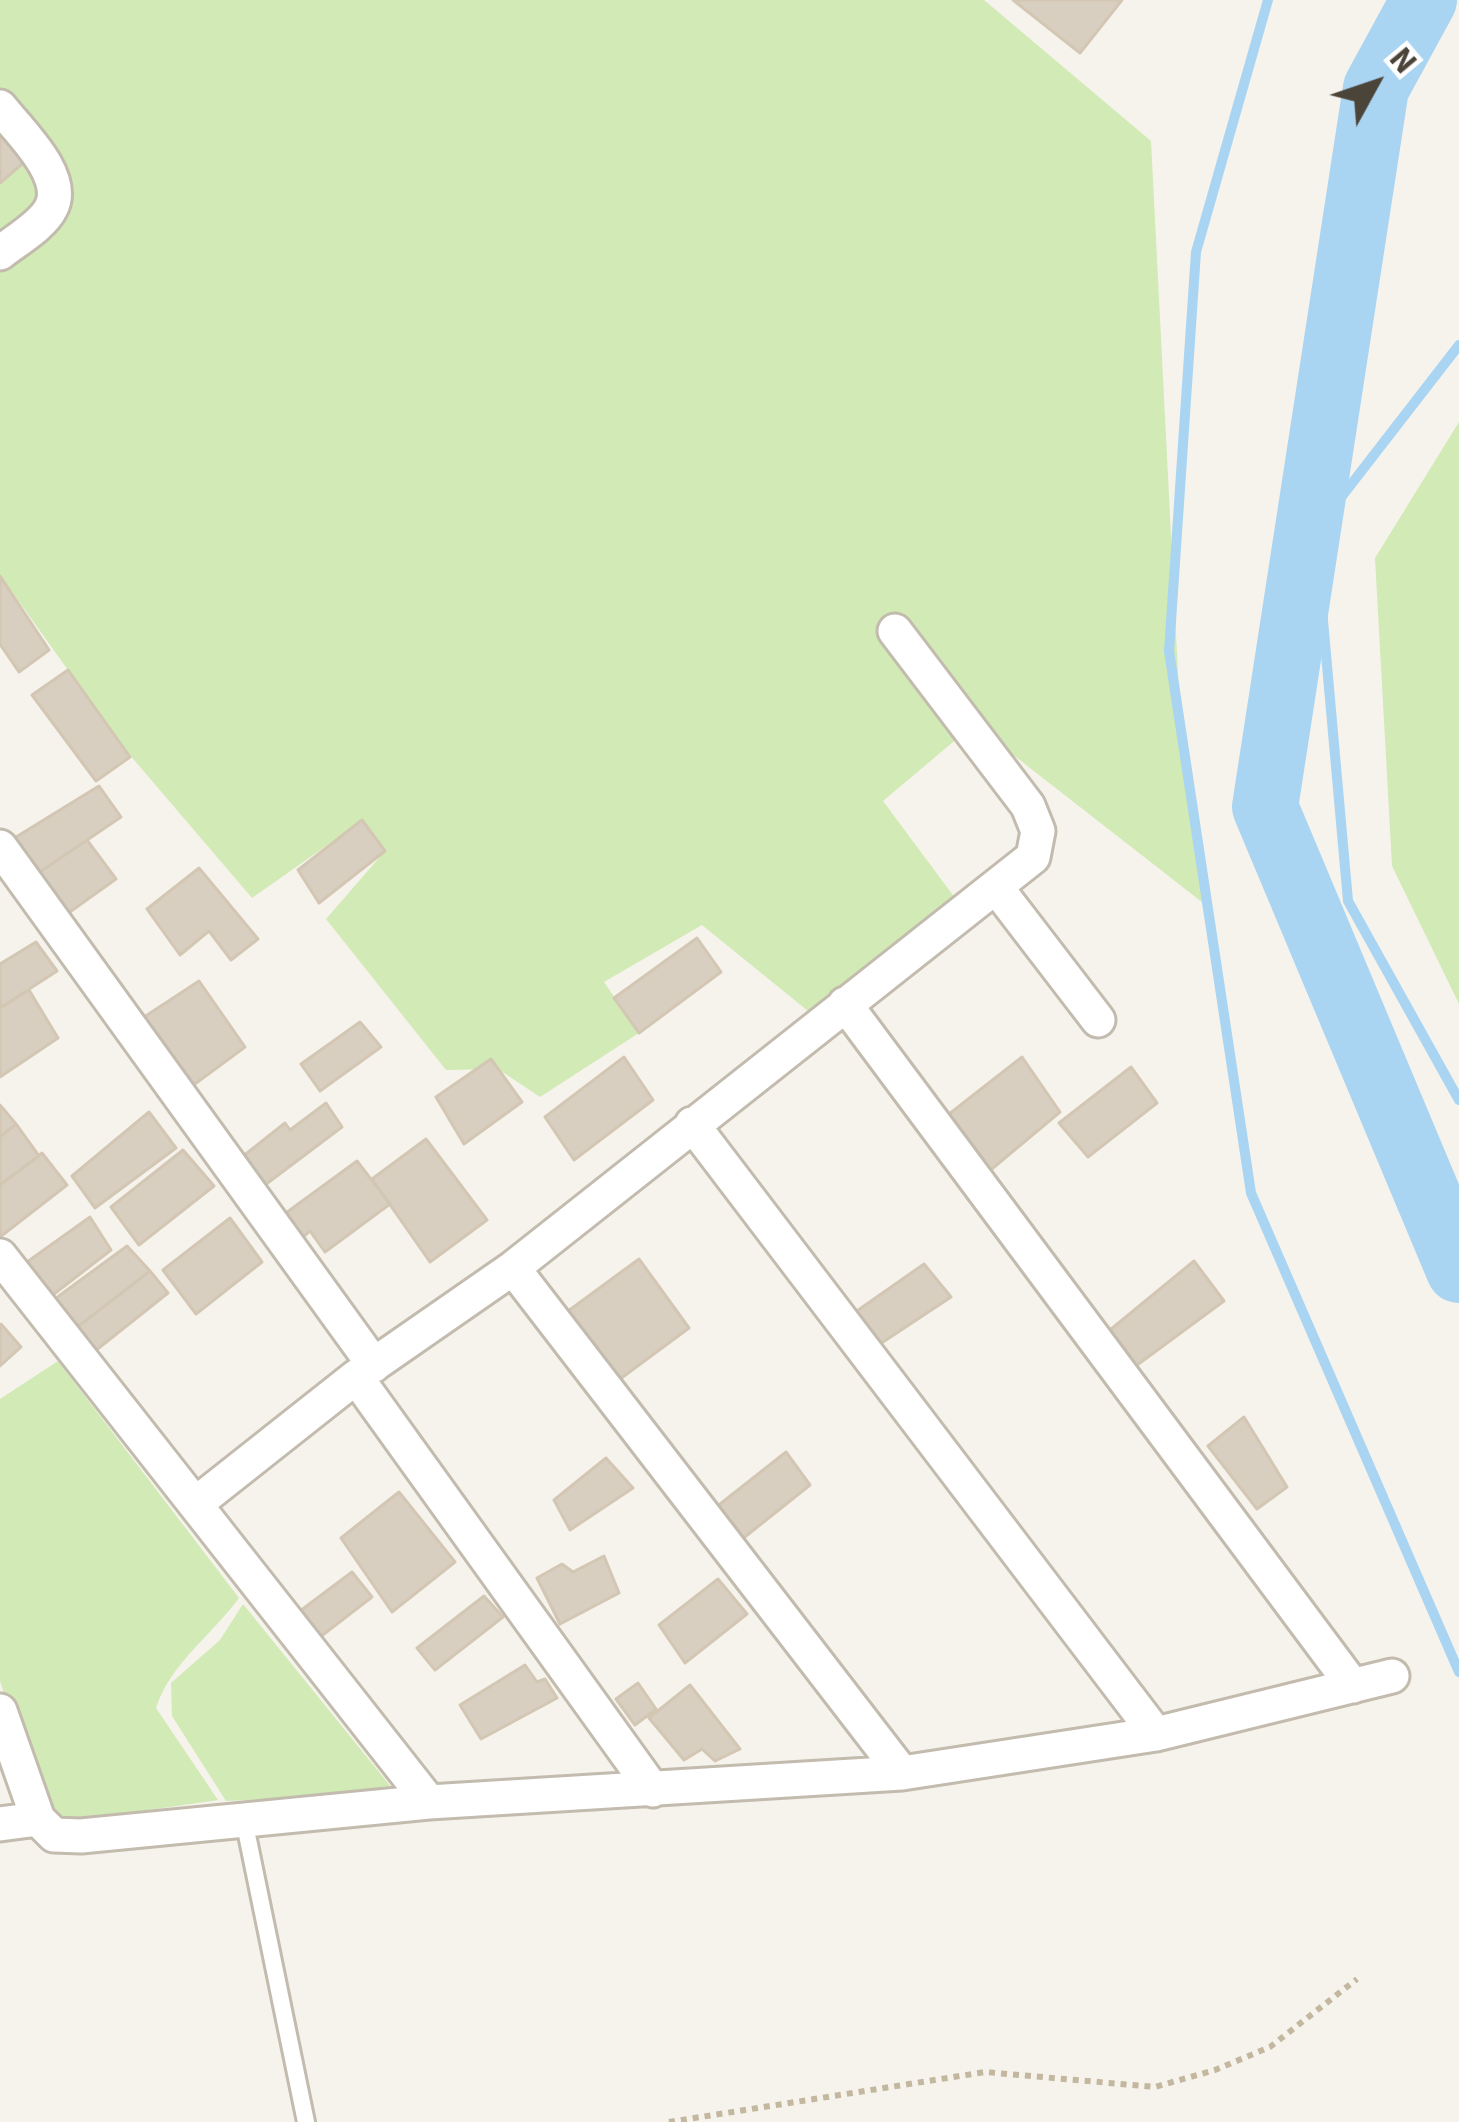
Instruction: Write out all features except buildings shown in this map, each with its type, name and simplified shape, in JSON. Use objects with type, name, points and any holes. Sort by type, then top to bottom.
[{"type":"street","points":[[0,107],[50,175],[56,192],[50,211],[0,253]]},
{"type":"street","points":[[198,1502],[365,1371],[513,1268],[1033,857],[1037,831],[1028,806],[896,631]]},
{"type":"street","points":[[6,866],[365,1371],[653,1790]]},
{"type":"street","points":[[996,887],[1098,1020]]},
{"type":"street","points":[[844,1004],[1353,1686]]},
{"type":"street","points":[[692,1124],[1156,1734]]},
{"type":"street","points":[[0,1256],[198,1502],[429,1802]]},
{"type":"street","points":[[513,1268],[902,1773]]},
{"type":"street","points":[[0,1712],[38,1819],[54,1835],[81,1836],[429,1802],[902,1773],[1156,1734],[1392,1676]]},
{"type":"street","points":[[0,1824],[38,1819]]},
{"type":"lane","points":[[244,1820],[306,2122]]},
{"type":"path","points":[[669,2122],[985,2072],[1155,2087],[1215,2070],[1270,2047],[1358,1979]]},
{"type":"green space","points":[[0,0],[984,0],[1151,141],[1181,733],[1207,906],[962,715],[895,632],[880,641],[959,737],[883,801],[958,902],[808,1011],[702,925],[604,982],[639,1033],[540,1097],[498,1069],[446,1070],[326,919],[385,851],[363,820],[252,898],[123,747],[0,575]]},
{"type":"green space","points":[[1459,422],[1459,1004],[1392,866],[1375,558]]},
{"type":"green space","points":[[58,1361],[239,1598],[181,1664],[156,1708],[218,1800],[59,1823],[41,1809],[0,1681],[0,1399]]},
{"type":"green space","points":[[243,1604],[396,1793],[226,1801],[172,1716],[171,1683],[220,1640]]},
{"type":"waterway","points":[[1268,0],[1196,252],[1169,651],[1251,1193],[1459,1672]]},
{"type":"waterway","points":[[1424,0],[1376,88],[1265,807],[1459,1270]]},
{"type":"waterway","points":[[1459,345],[1315,531],[1348,901],[1459,1100]]}]
